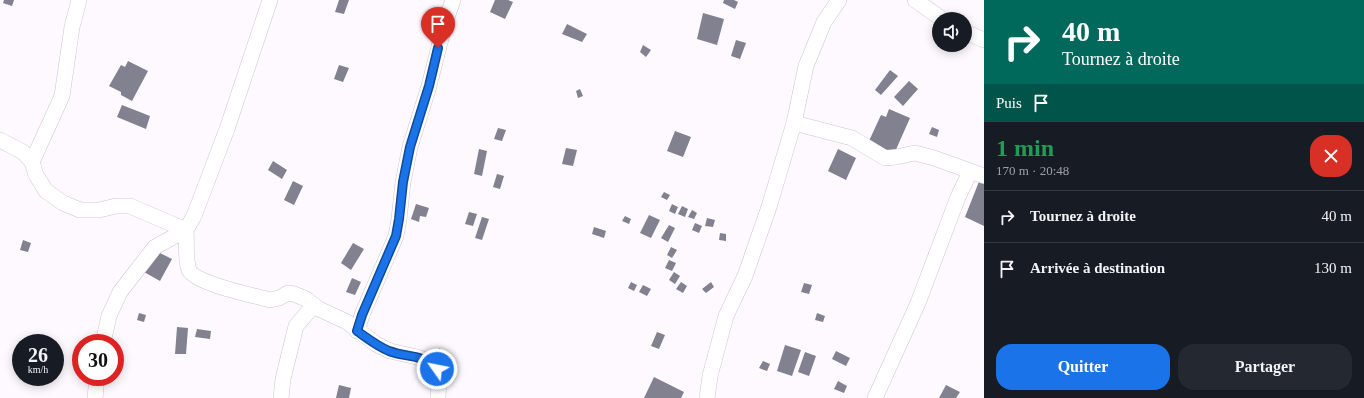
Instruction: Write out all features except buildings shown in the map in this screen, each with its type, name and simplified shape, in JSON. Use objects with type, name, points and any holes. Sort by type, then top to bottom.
[{"type":"street","points":[[32,162],[62,96],[72,27],[79,0]]},
{"type":"street","points":[[105,334],[109,316],[120,292],[155,247],[186,230],[194,216],[227,129],[270,0]]},
{"type":"street","points":[[357,331],[362,315],[396,236],[403,182],[410,147],[429,86],[445,23],[453,0]]},
{"type":"street","points":[[707,398],[710,376],[726,316],[745,276],[769,207],[794,123],[806,66],[824,22],[839,0]]},
{"type":"street","points":[[915,0],[932,12]]},
{"type":"street","points":[[972,35],[984,40]]},
{"type":"street","points":[[794,123],[852,138],[885,158],[915,153],[934,158],[984,176]]},
{"type":"street","points":[[0,140],[23,152],[32,162],[36,174],[46,191],[62,203],[80,210],[99,210],[116,206],[130,206],[186,230]]},
{"type":"street","points":[[875,398],[918,303],[958,197],[970,172]]},
{"type":"street","points":[[186,230],[189,270],[196,277],[208,283],[270,300],[288,294],[294,294],[306,299],[319,309],[347,322],[376,344],[390,351],[418,357],[430,362],[437,369],[440,376],[438,398]]},
{"type":"street","points":[[281,398],[283,379],[296,326],[314,305]]},
{"type":"street","points":[[95,398],[97,386]]},
{"type":"route","points":[[437,369],[430,362],[418,357],[390,351],[376,344],[357,331],[362,315],[381,274],[396,236],[403,182],[410,147],[429,86],[438,48]]}]
